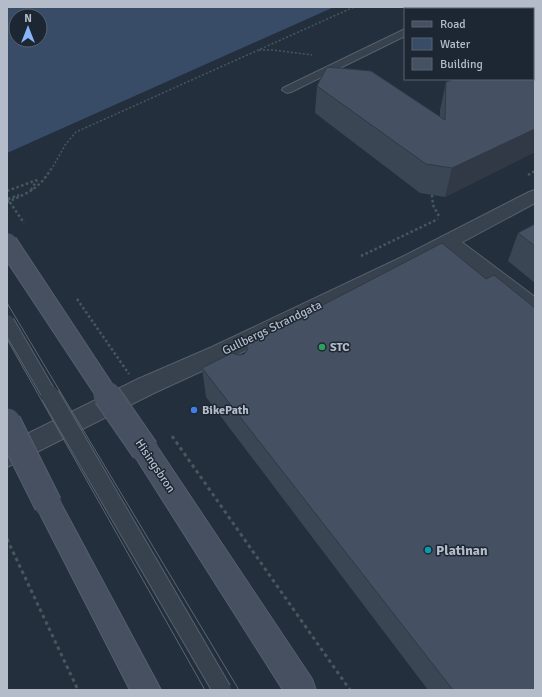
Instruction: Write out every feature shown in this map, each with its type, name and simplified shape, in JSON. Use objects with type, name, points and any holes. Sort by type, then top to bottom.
[{"type":"main road","name":"Hisingsbron","points":[[7,243],[104,391],[146,450],[301,690]]},
{"type":"main road","points":[[7,422],[48,504],[146,690]]},
{"type":"street","name":"Gullbergs Strandgata","points":[[7,456],[146,386],[224,358],[535,196]]},
{"type":"street","points":[[448,242],[535,308]]},
{"type":"lane","points":[[287,90],[404,32]]},
{"type":"lane","points":[[309,79],[321,87]]},
{"type":"lane","points":[[7,322],[222,690]]},
{"type":"path","points":[[7,200],[35,189],[45,178],[68,139],[76,132],[354,7]]},
{"type":"path","points":[[257,50],[277,50],[304,56],[314,55]]},
{"type":"path","points":[[7,191],[37,180],[31,190],[7,200]]},
{"type":"path","points":[[432,195],[433,205],[440,218]]},
{"type":"path","points":[[7,200],[26,226]]},
{"type":"path","points":[[76,298],[131,376]]},
{"type":"path","points":[[172,435],[350,690]]},
{"type":"path","points":[[7,539],[78,690]]},
{"type":"water","points":[[7,7],[334,7],[7,153]]},
{"type":"building","points":[[535,7],[535,129],[452,168],[426,164],[317,86],[327,67],[371,71],[445,120],[446,82],[452,80],[534,80],[534,8],[508,8]]},
{"type":"building","points":[[535,224],[535,246],[518,233]]},
{"type":"building","name":"Platinan","points":[[442,243],[486,279],[494,275],[535,308],[535,690],[453,690],[202,368],[232,353],[238,355],[244,354],[248,349],[246,345]]},
{"type":"tram line","points":[[7,303],[239,690]]},
{"type":"tram line","points":[[7,339],[205,690]]},
{"type":"place","name":"STC","points":[[322,347]]},
{"type":"place","name":"BikePath","points":[[194,410]]},
{"type":"place","name":"Platinan","points":[[428,550]]}]
